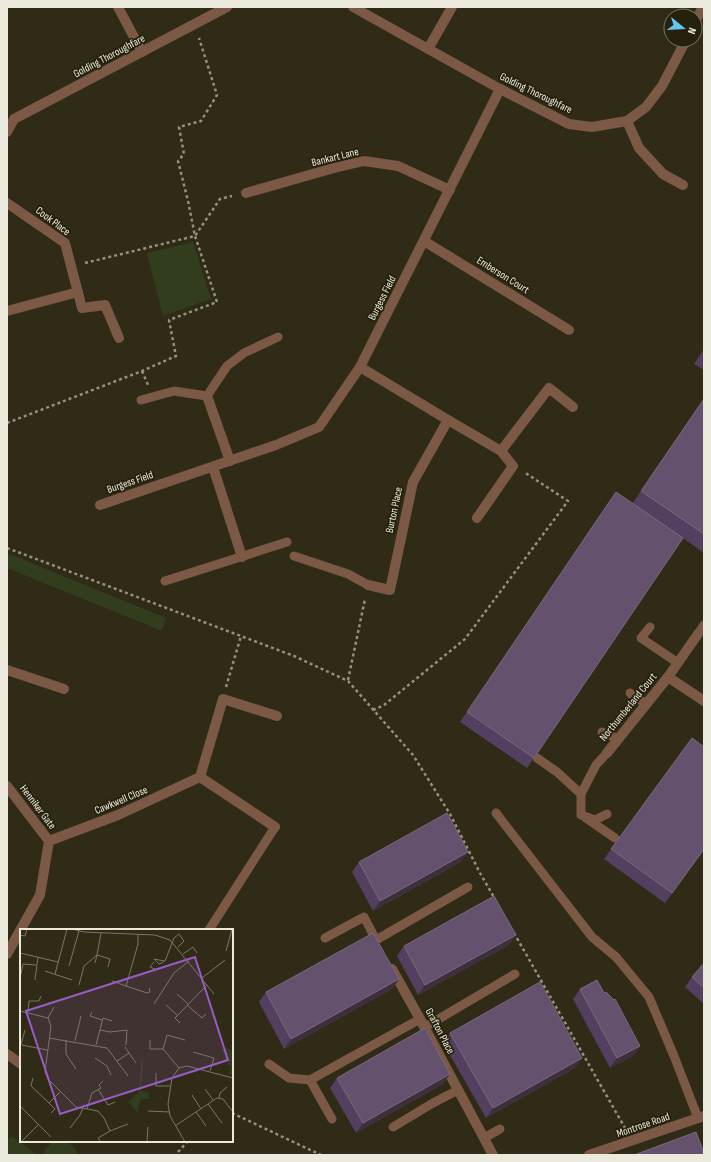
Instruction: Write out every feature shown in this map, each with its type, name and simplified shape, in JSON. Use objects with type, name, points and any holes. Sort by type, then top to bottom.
[{"type":"street","points":[[118,7],[142,52]]},
{"type":"street","name":"Golding Thoroughfare","points":[[7,132],[14,119],[227,7]]},
{"type":"street","name":"Golding Thoroughfare","points":[[352,7],[500,89],[569,124],[592,126],[627,121],[646,107],[662,86],[682,48]]},
{"type":"street","points":[[428,49],[452,7]]},
{"type":"street","name":"Burgess Field","points":[[100,505],[276,445],[319,427],[360,367],[500,89]]},
{"type":"street","points":[[627,121],[639,148],[663,174],[684,185]]},
{"type":"street","name":"Bankart Lane","points":[[246,193],[364,161],[398,166],[450,190]]},
{"type":"street","name":"Cook Place","points":[[7,203],[65,243],[82,308],[105,305],[119,338]]},
{"type":"street","name":"Emberson Court","points":[[424,241],[569,330]]},
{"type":"street","points":[[7,311],[78,292]]},
{"type":"street","points":[[360,367],[501,451],[513,466],[477,518]]},
{"type":"street","points":[[501,451],[549,388],[573,407]]},
{"type":"street","points":[[207,396],[230,461]]},
{"type":"street","name":"Burton Place","points":[[368,585],[390,590],[413,482],[448,420]]},
{"type":"street","points":[[213,467],[242,557]]},
{"type":"street","name":"Northumberland Court","points":[[607,752],[668,676],[698,634]]},
{"type":"street","points":[[7,670],[64,688]]},
{"type":"street","name":"Northumberland Court","points":[[668,676],[704,701]]},
{"type":"street","points":[[275,827],[200,777],[223,699],[277,716]]},
{"type":"street","name":"Cawkwell Close","points":[[49,841],[118,815],[200,777]]},
{"type":"street","name":"Henniker Gate","points":[[7,786],[49,841],[40,895],[21,929]]},
{"type":"street","name":"Henniker Gate","points":[[7,954],[20,931]]},
{"type":"street","name":"Grafton Place","points":[[387,959],[493,1155]]},
{"type":"street","points":[[7,1054],[20,1063]]},
{"type":"street","name":"Montrose Road","points":[[589,1155],[701,1117]]},
{"type":"lane","points":[[141,400],[174,391],[207,396],[227,366],[244,353],[278,337]]},
{"type":"lane","points":[[165,581],[287,542]]},
{"type":"lane","points":[[294,556],[348,574],[368,585]]},
{"type":"lane","points":[[698,634],[704,625]]},
{"type":"lane","points":[[650,627],[642,638],[678,663]]},
{"type":"lane","points":[[630,693],[646,704]]},
{"type":"lane","points":[[602,732],[618,739]]},
{"type":"lane","points":[[581,815],[581,794],[596,765],[607,752]]},
{"type":"lane","points":[[537,758],[557,772],[581,794]]},
{"type":"lane","points":[[496,813],[592,937],[616,957],[649,997],[701,1117]]},
{"type":"lane","points":[[581,815],[595,820],[607,814]]},
{"type":"lane","points":[[581,815],[615,838]]},
{"type":"lane","points":[[210,929],[275,827]]},
{"type":"lane","points":[[325,938],[364,917],[378,943],[468,887]]},
{"type":"lane","points":[[269,1064],[289,1078],[310,1080],[515,974]]},
{"type":"lane","points":[[310,1080],[332,1119]]},
{"type":"lane","points":[[393,1127],[458,1090]]},
{"type":"lane","points":[[484,1138],[500,1129]]},
{"type":"path","points":[[7,422],[142,371],[176,356],[169,320],[217,302],[195,236],[178,161],[184,154],[179,127],[201,121],[217,95],[194,24]]},
{"type":"path","points":[[71,266],[195,236],[220,199],[246,193]]},
{"type":"path","points":[[373,710],[384,705],[465,639],[568,501],[539,481],[513,466]]},
{"type":"path","points":[[7,548],[294,656],[348,681],[414,755],[450,814],[480,873],[496,900]]},
{"type":"path","points":[[348,681],[368,585]]},
{"type":"path","points":[[223,699],[241,636]]},
{"type":"path","points":[[512,928],[621,1121],[631,1142]]},
{"type":"path","points":[[233,1113],[321,1155]]},
{"type":"path","points":[[178,1152],[187,1142]]},
{"type":"green space","points":[[193,242],[211,299],[163,316],[147,253]]},
{"type":"green space","points":[[7,553],[166,618],[162,631],[7,568]]},
{"type":"green space","points":[[11,1136],[38,1155],[7,1155],[7,1141]]},
{"type":"green space","points":[[51,1142],[64,1142],[71,1144],[78,1155],[42,1155]]},
{"type":"building","points":[[704,399],[704,534],[641,491]]},
{"type":"building","points":[[616,492],[683,538],[534,758],[467,712]]},
{"type":"building","points":[[692,738],[704,747],[704,849],[672,893],[611,849]]},
{"type":"building","points":[[447,813],[468,852],[380,901],[359,862]]},
{"type":"building","points":[[494,896],[516,935],[425,985],[404,946]]},
{"type":"building","points":[[373,933],[399,979],[291,1039],[266,992]]},
{"type":"building","points":[[704,963],[704,988],[692,977]]},
{"type":"building","points":[[597,980],[604,993],[606,992],[614,1000],[615,999],[640,1046],[617,1058],[580,989]]},
{"type":"building","points":[[540,982],[582,1058],[493,1108],[450,1033]]},
{"type":"building","points":[[425,1028],[450,1074],[363,1123],[337,1078]]},
{"type":"building","points":[[696,1132],[704,1155],[634,1155]]}]
